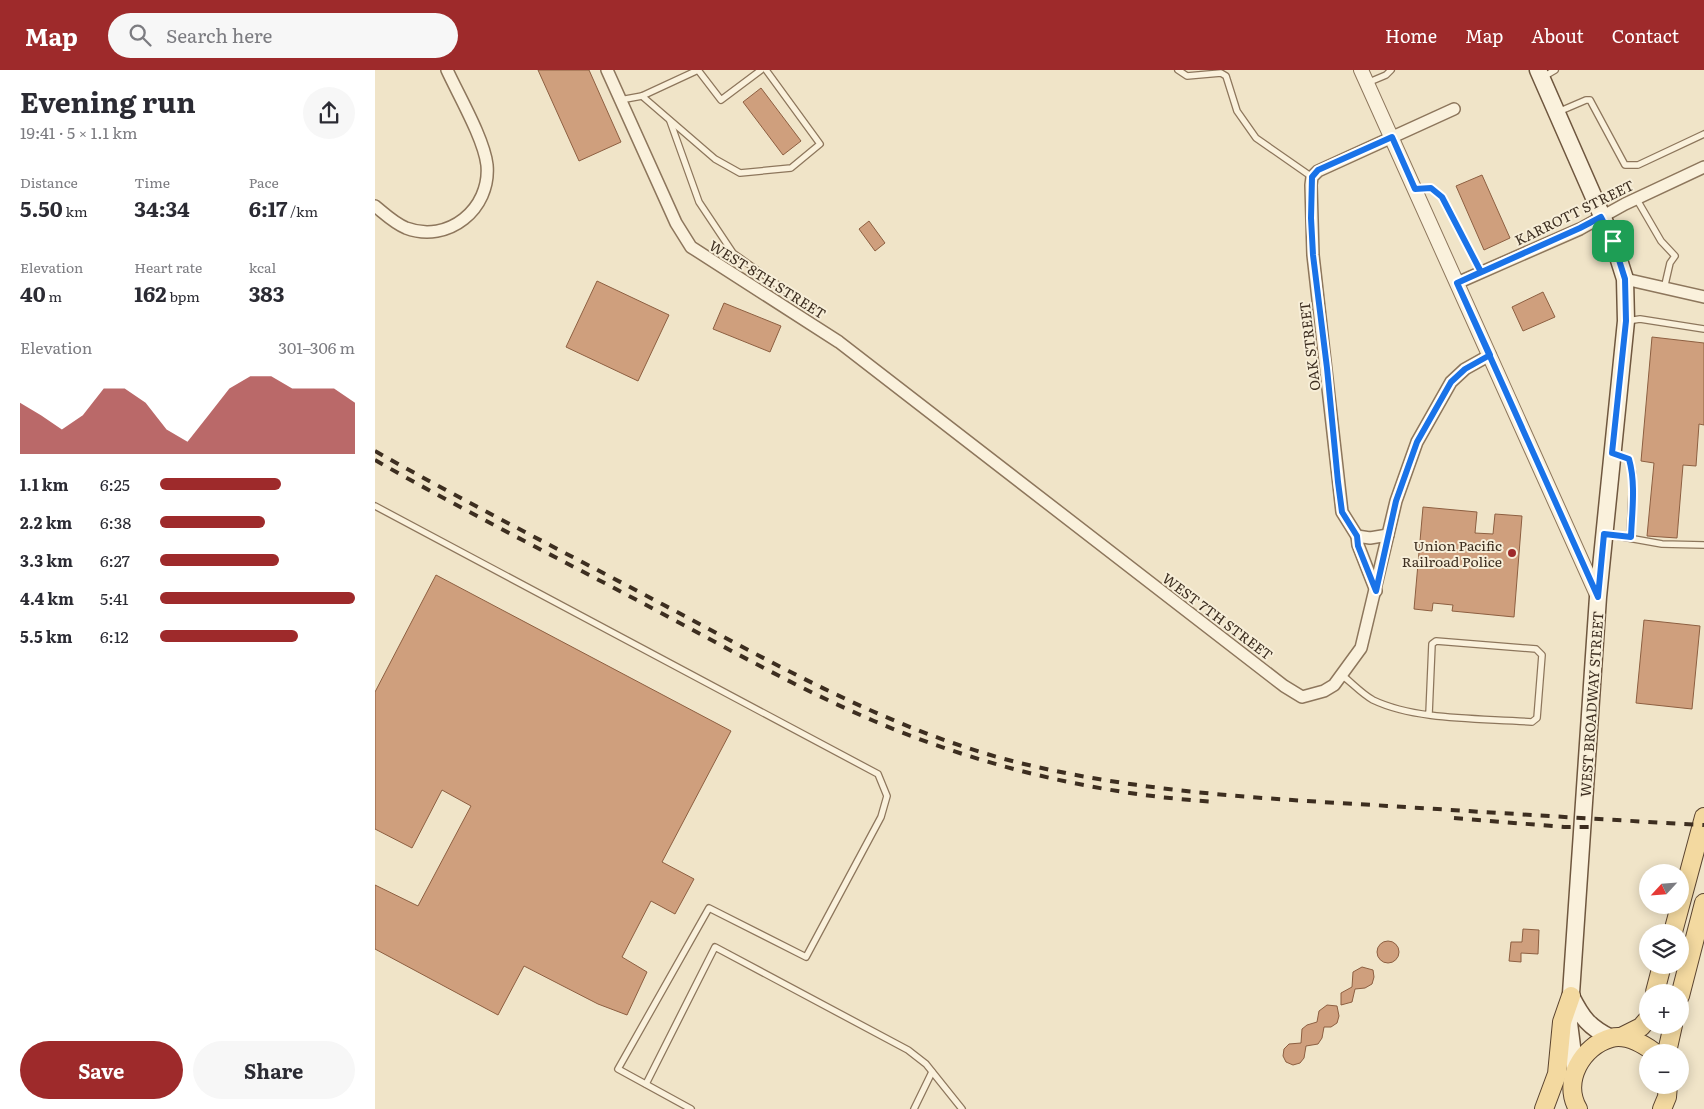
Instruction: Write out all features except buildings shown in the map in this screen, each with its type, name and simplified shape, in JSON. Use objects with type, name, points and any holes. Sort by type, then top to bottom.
[{"type":"main road","name":"WEST BROADWAY STREET","points":[[1545,73],[1556,113],[1613,241],[1625,279],[1626,321],[1598,597],[1569,1024],[1574,1076]]},
{"type":"main road","points":[[1675,924],[1704,817]]},
{"type":"main road","points":[[1683,984],[1704,903]]},
{"type":"main road","points":[[1571,996],[1578,1010],[1591,1027],[1616,1038],[1641,1044]]},
{"type":"main road","points":[[1544,1109],[1557,1074],[1562,1022],[1571,996]]},
{"type":"main road","points":[[1565,1109],[1580,1059],[1588,1052],[1639,1029]]},
{"type":"main road","points":[[1574,1076],[1573,1094],[1578,1109]]},
{"type":"main road","points":[[1662,1109],[1667,1094]]},
{"type":"street","points":[[375,206],[393,221],[406,228],[430,232],[453,227],[463,222],[473,212],[481,198],[486,182],[486,161],[447,70]]},
{"type":"street","name":"WEST 8TH STREET","points":[[607,70],[676,223],[691,248],[812,323],[960,437]]},
{"type":"street","points":[[1364,76],[1598,597]]},
{"type":"street","points":[[1312,177],[1318,170],[1454,109]]},
{"type":"street","name":"KARROTT STREET","points":[[1457,283],[1580,228],[1636,198],[1703,169]]},
{"type":"street","name":"OAK STREET","points":[[1312,177],[1311,218],[1313,255],[1342,512],[1357,536],[1358,546],[1376,591]]},
{"type":"street","points":[[1625,279],[1704,297]]},
{"type":"street","points":[[1357,536],[1370,538],[1388,535],[1405,471],[1427,422],[1458,375],[1490,355]]},
{"type":"street","name":"WEST 7TH STREET","points":[[960,437],[1284,686],[1302,697],[1330,688],[1343,676],[1361,648],[1388,535]]},
{"type":"lane","points":[[620,100],[642,96],[698,70],[721,100],[761,70]]},
{"type":"lane","points":[[642,96],[715,159],[740,173],[791,168],[820,144],[766,70]]},
{"type":"lane","points":[[1178,70],[1187,76],[1221,73],[1226,76],[1237,111],[1256,138],[1312,177]]},
{"type":"lane","points":[[1364,76],[1387,75],[1391,70]]},
{"type":"lane","points":[[1556,113],[1590,100],[1625,165],[1638,165],[1704,134]]},
{"type":"lane","points":[[670,120],[699,202],[733,253],[799,300]]},
{"type":"lane","points":[[1415,189],[1431,188],[1442,197],[1481,272]]},
{"type":"lane","points":[[1636,198],[1661,241],[1675,256],[1670,263],[1664,289]]},
{"type":"lane","points":[[1626,321],[1640,319],[1704,328]]},
{"type":"lane","points":[[1612,453],[1629,459],[1633,474],[1631,537]]},
{"type":"lane","points":[[375,506],[878,774],[887,796],[881,817],[806,958],[709,908],[618,1069],[691,1109]]},
{"type":"lane","points":[[1604,534],[1631,537],[1662,544],[1704,545]]},
{"type":"lane","points":[[1343,676],[1371,699],[1404,712],[1429,714],[1532,722],[1537,718],[1542,655],[1537,649],[1436,640],[1432,644],[1429,714]]},
{"type":"lane","points":[[646,1084],[715,947],[908,1050],[932,1072],[962,1109]]},
{"type":"lane","points":[[914,1109],[932,1072]]},
{"type":"railway","points":[[375,451],[747,650],[834,694],[923,732],[1016,762],[1104,780],[1193,792],[1704,825]]},
{"type":"railway","points":[[375,460],[751,661],[874,721],[957,752],[1042,776],[1129,793],[1217,802]]},
{"type":"railway","points":[[1454,818],[1564,827],[1594,827]]},
{"type":"place","name":"Union Pacific Railroad Police","points":[[1512,553]]},
{"type":"route","points":[[1613,241],[1601,217],[1580,228],[1457,283],[1490,355],[1465,369],[1451,382],[1417,442],[1405,471],[1396,501],[1376,591],[1358,546],[1357,536],[1342,512],[1313,255],[1311,218],[1312,177],[1318,170],[1392,137],[1415,189],[1431,188],[1442,197],[1481,272],[1457,283],[1571,535],[1598,597],[1604,534],[1631,537],[1633,474],[1629,459],[1612,453],[1626,321],[1625,279],[1613,241]]}]
